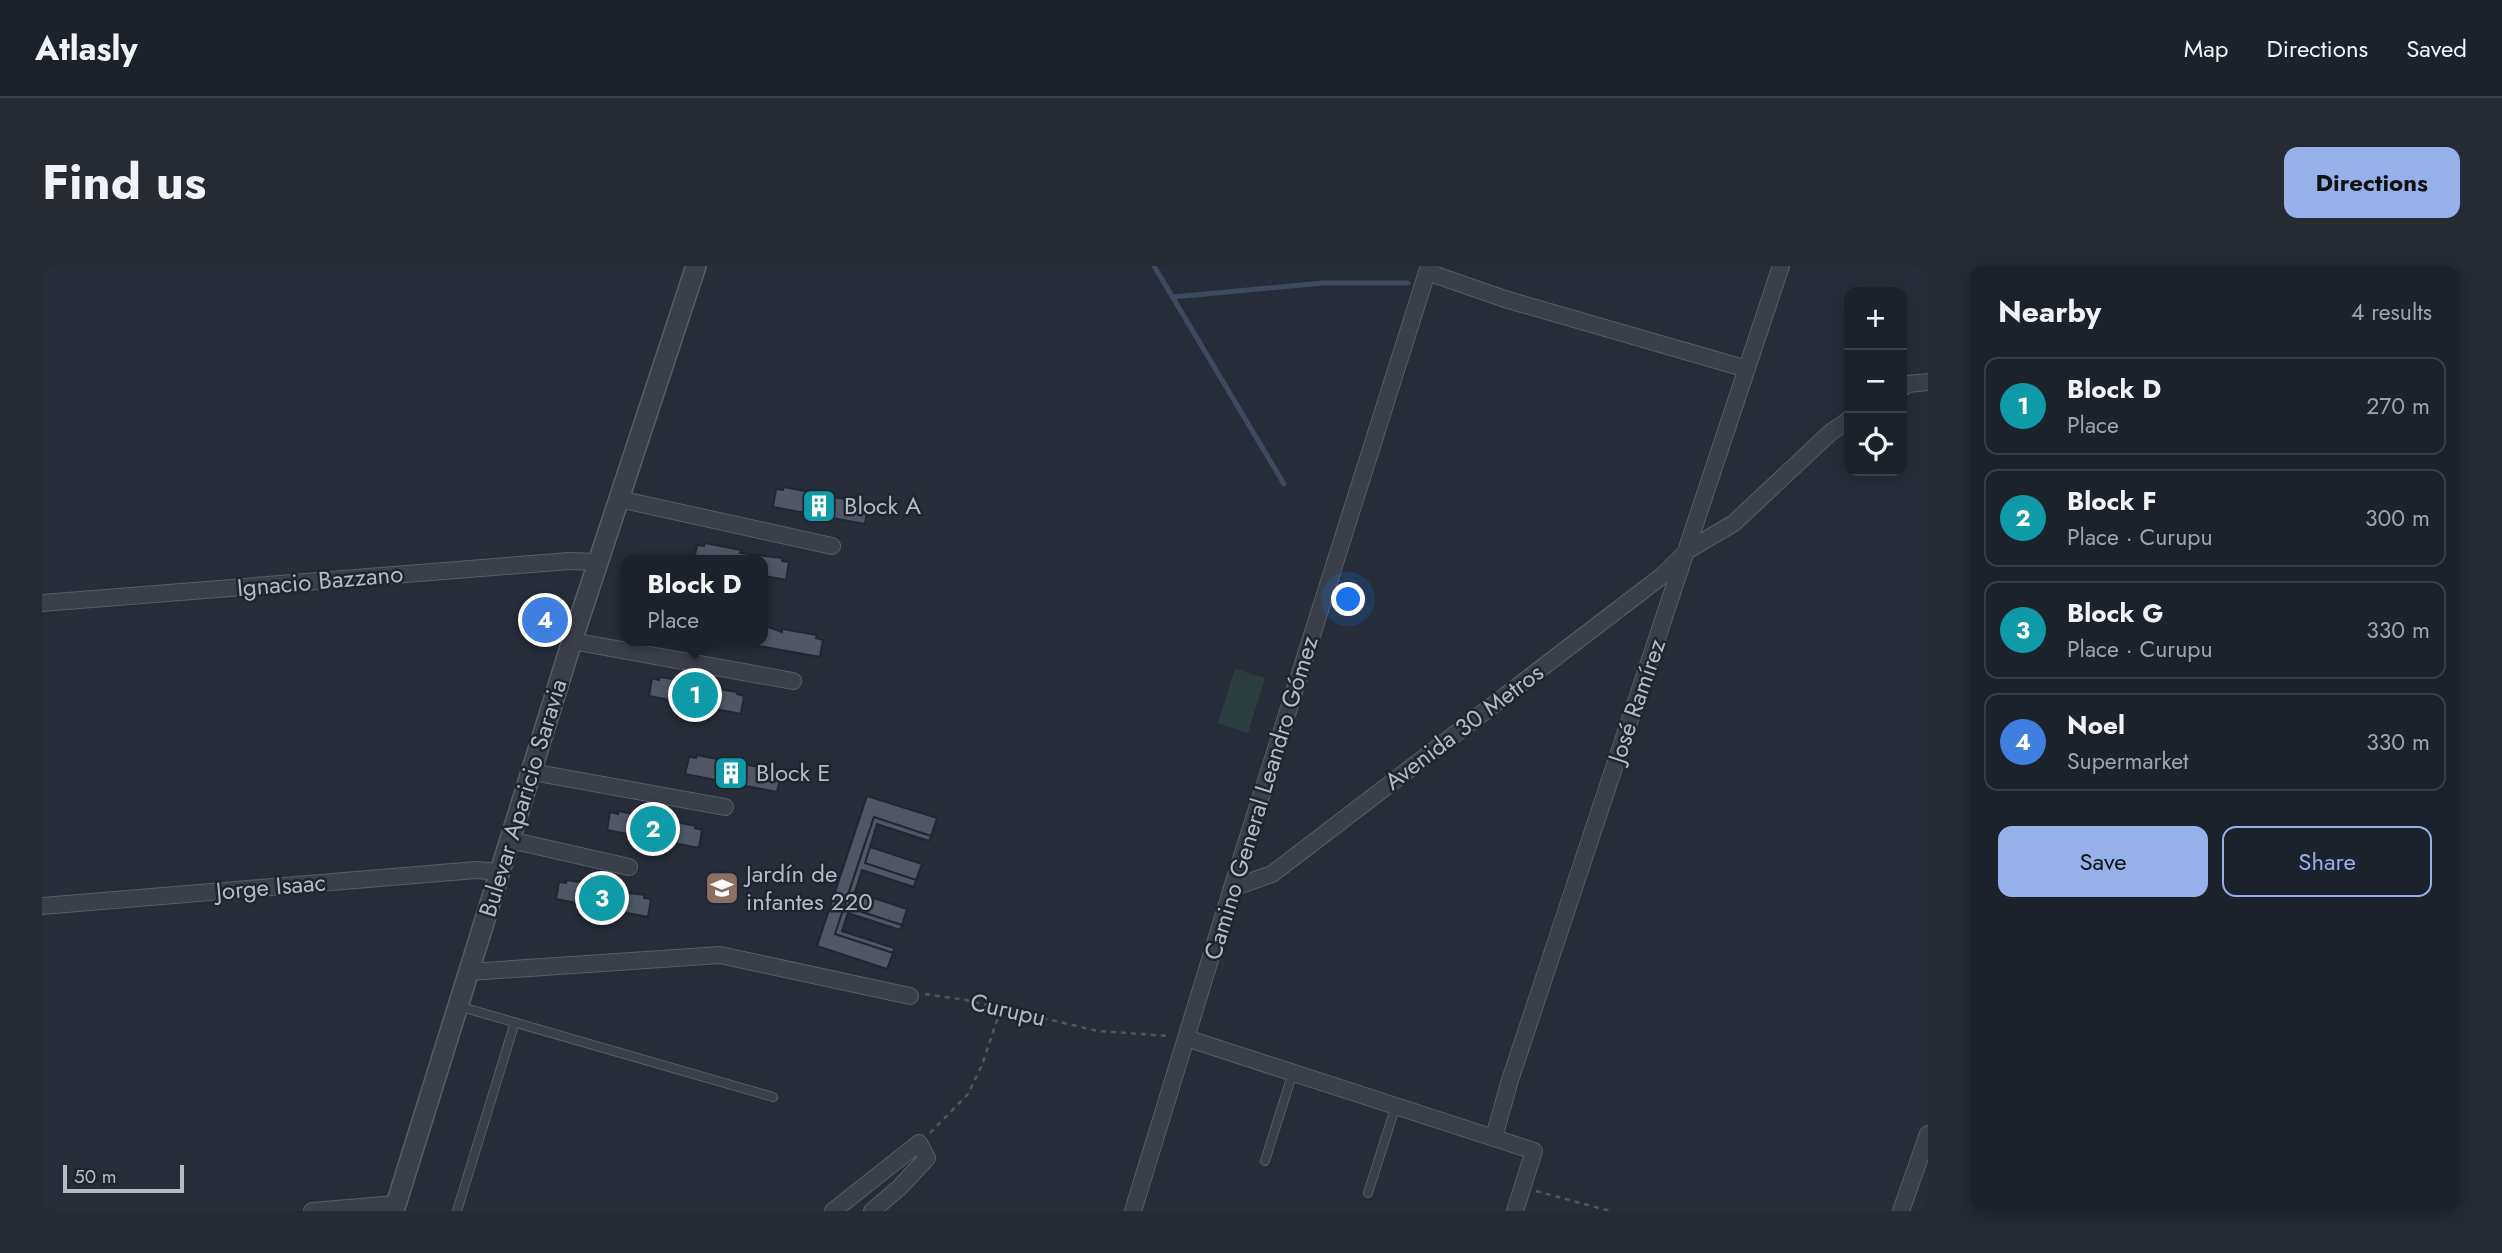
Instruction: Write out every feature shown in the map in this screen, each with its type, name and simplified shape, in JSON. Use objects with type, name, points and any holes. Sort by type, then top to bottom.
[{"type":"street","name":"Bulevar Aparicio Saravia","points":[[395,1208],[572,641],[696,266]]},
{"type":"street","name":"José Ramírez","points":[[1494,1137],[1510,1080],[1781,266]]},
{"type":"street","points":[[1428,269],[1505,299],[1747,369]]},
{"type":"street","name":"Camino General Leandro Gómez","points":[[1133,1211],[1231,888],[1428,269]]},
{"type":"street","points":[[1907,385],[1928,382]]},
{"type":"street","points":[[1687,551],[1734,523],[1831,432],[1844,424]]},
{"type":"street","points":[[619,499],[832,546]]},
{"type":"street","name":"Avenida 30 Metros","points":[[1231,888],[1272,874],[1662,576],[1687,551]]},
{"type":"street","name":"Ignacio Bazzano","points":[[42,603],[569,561],[599,562]]},
{"type":"street","points":[[572,641],[793,681]]},
{"type":"street","points":[[531,772],[725,807]]},
{"type":"street","points":[[510,840],[629,867]]},
{"type":"street","name":"Jorge Isaac","points":[[42,906],[476,870],[500,872]]},
{"type":"street","points":[[469,972],[720,955],[910,996]]},
{"type":"street","points":[[1186,1038],[1534,1151],[1515,1211]]},
{"type":"street","points":[[1901,1211],[1928,1134]]},
{"type":"street","points":[[833,1211],[919,1143],[927,1158],[900,1187],[872,1211]]},
{"type":"street","points":[[312,1211],[395,1208]]},
{"type":"lane","points":[[458,1006],[774,1097]]},
{"type":"lane","points":[[457,1211],[514,1022]]},
{"type":"lane","points":[[1265,1161],[1293,1072]]},
{"type":"lane","points":[[1368,1193],[1396,1105]]},
{"type":"path","name":"Curupu","points":[[910,996],[930,994],[1098,1031],[1186,1038]]},
{"type":"path","points":[[919,1143],[968,1094],[982,1065],[1001,1008]]},
{"type":"path","points":[[1522,1187],[1610,1211]]},
{"type":"shaded area","points":[[1235,669],[1265,678],[1248,733],[1218,723]]},
{"type":"building","name":"Block A","points":[[784,487],[820,494],[819,497],[862,502],[861,505],[868,506],[865,524],[773,507],[776,489],[783,490]]},
{"type":"building","points":[[705,543],[757,555],[695,555],[697,545],[704,546]]},
{"type":"building","points":[[768,556],[789,562],[786,580],[768,577]]},
{"type":"building","points":[[768,627],[782,632],[782,629],[817,635],[816,638],[823,640],[820,657],[759,646],[768,646]]},
{"type":"building","points":[[660,677],[696,683],[695,686],[738,692],[737,694],[744,696],[741,714],[649,696],[652,678],[659,680]]},
{"type":"building","name":"Block E","points":[[697,755],[732,762],[732,765],[739,766],[739,763],[774,770],[774,773],[781,774],[777,792],[685,774],[689,757],[696,758]]},
{"type":"building","points":[[867,796],[937,818],[931,836],[874,817],[864,846],[835,934],[893,953],[887,969],[817,946]]},
{"type":"building","points":[[618,811],[654,818],[653,821],[661,822],[661,819],[696,826],[695,828],[702,830],[699,848],[607,830],[610,812],[618,814]]},
{"type":"building","points":[[874,817],[931,836],[929,841],[877,824],[865,863],[916,880],[914,887],[862,870],[850,908],[902,925],[900,930],[848,913],[842,931],[894,948],[893,953],[835,934]]},
{"type":"building","points":[[870,847],[922,864],[916,880],[865,863]]},
{"type":"building","points":[[567,880],[603,886],[602,890],[645,895],[644,898],[651,899],[648,917],[556,899],[559,882],[566,883]]},
{"type":"building","points":[[855,892],[907,909],[902,925],[850,908]]},
{"type":"waterway","points":[[1154,266],[1284,484]]},
{"type":"waterway","points":[[1173,297],[1323,283],[1408,283]]},
{"type":"place","name":"Block A","points":[[819,506]]},
{"type":"place","name":"Noel","points":[[545,620]]},
{"type":"place","name":"Block D","points":[[695,695]]},
{"type":"place","name":"Block E","points":[[731,773]]},
{"type":"place","name":"Block F","points":[[653,829]]},
{"type":"place","name":"Jardín de infantes 220","points":[[722,888]]},
{"type":"place","name":"Block G","points":[[602,898]]}]
